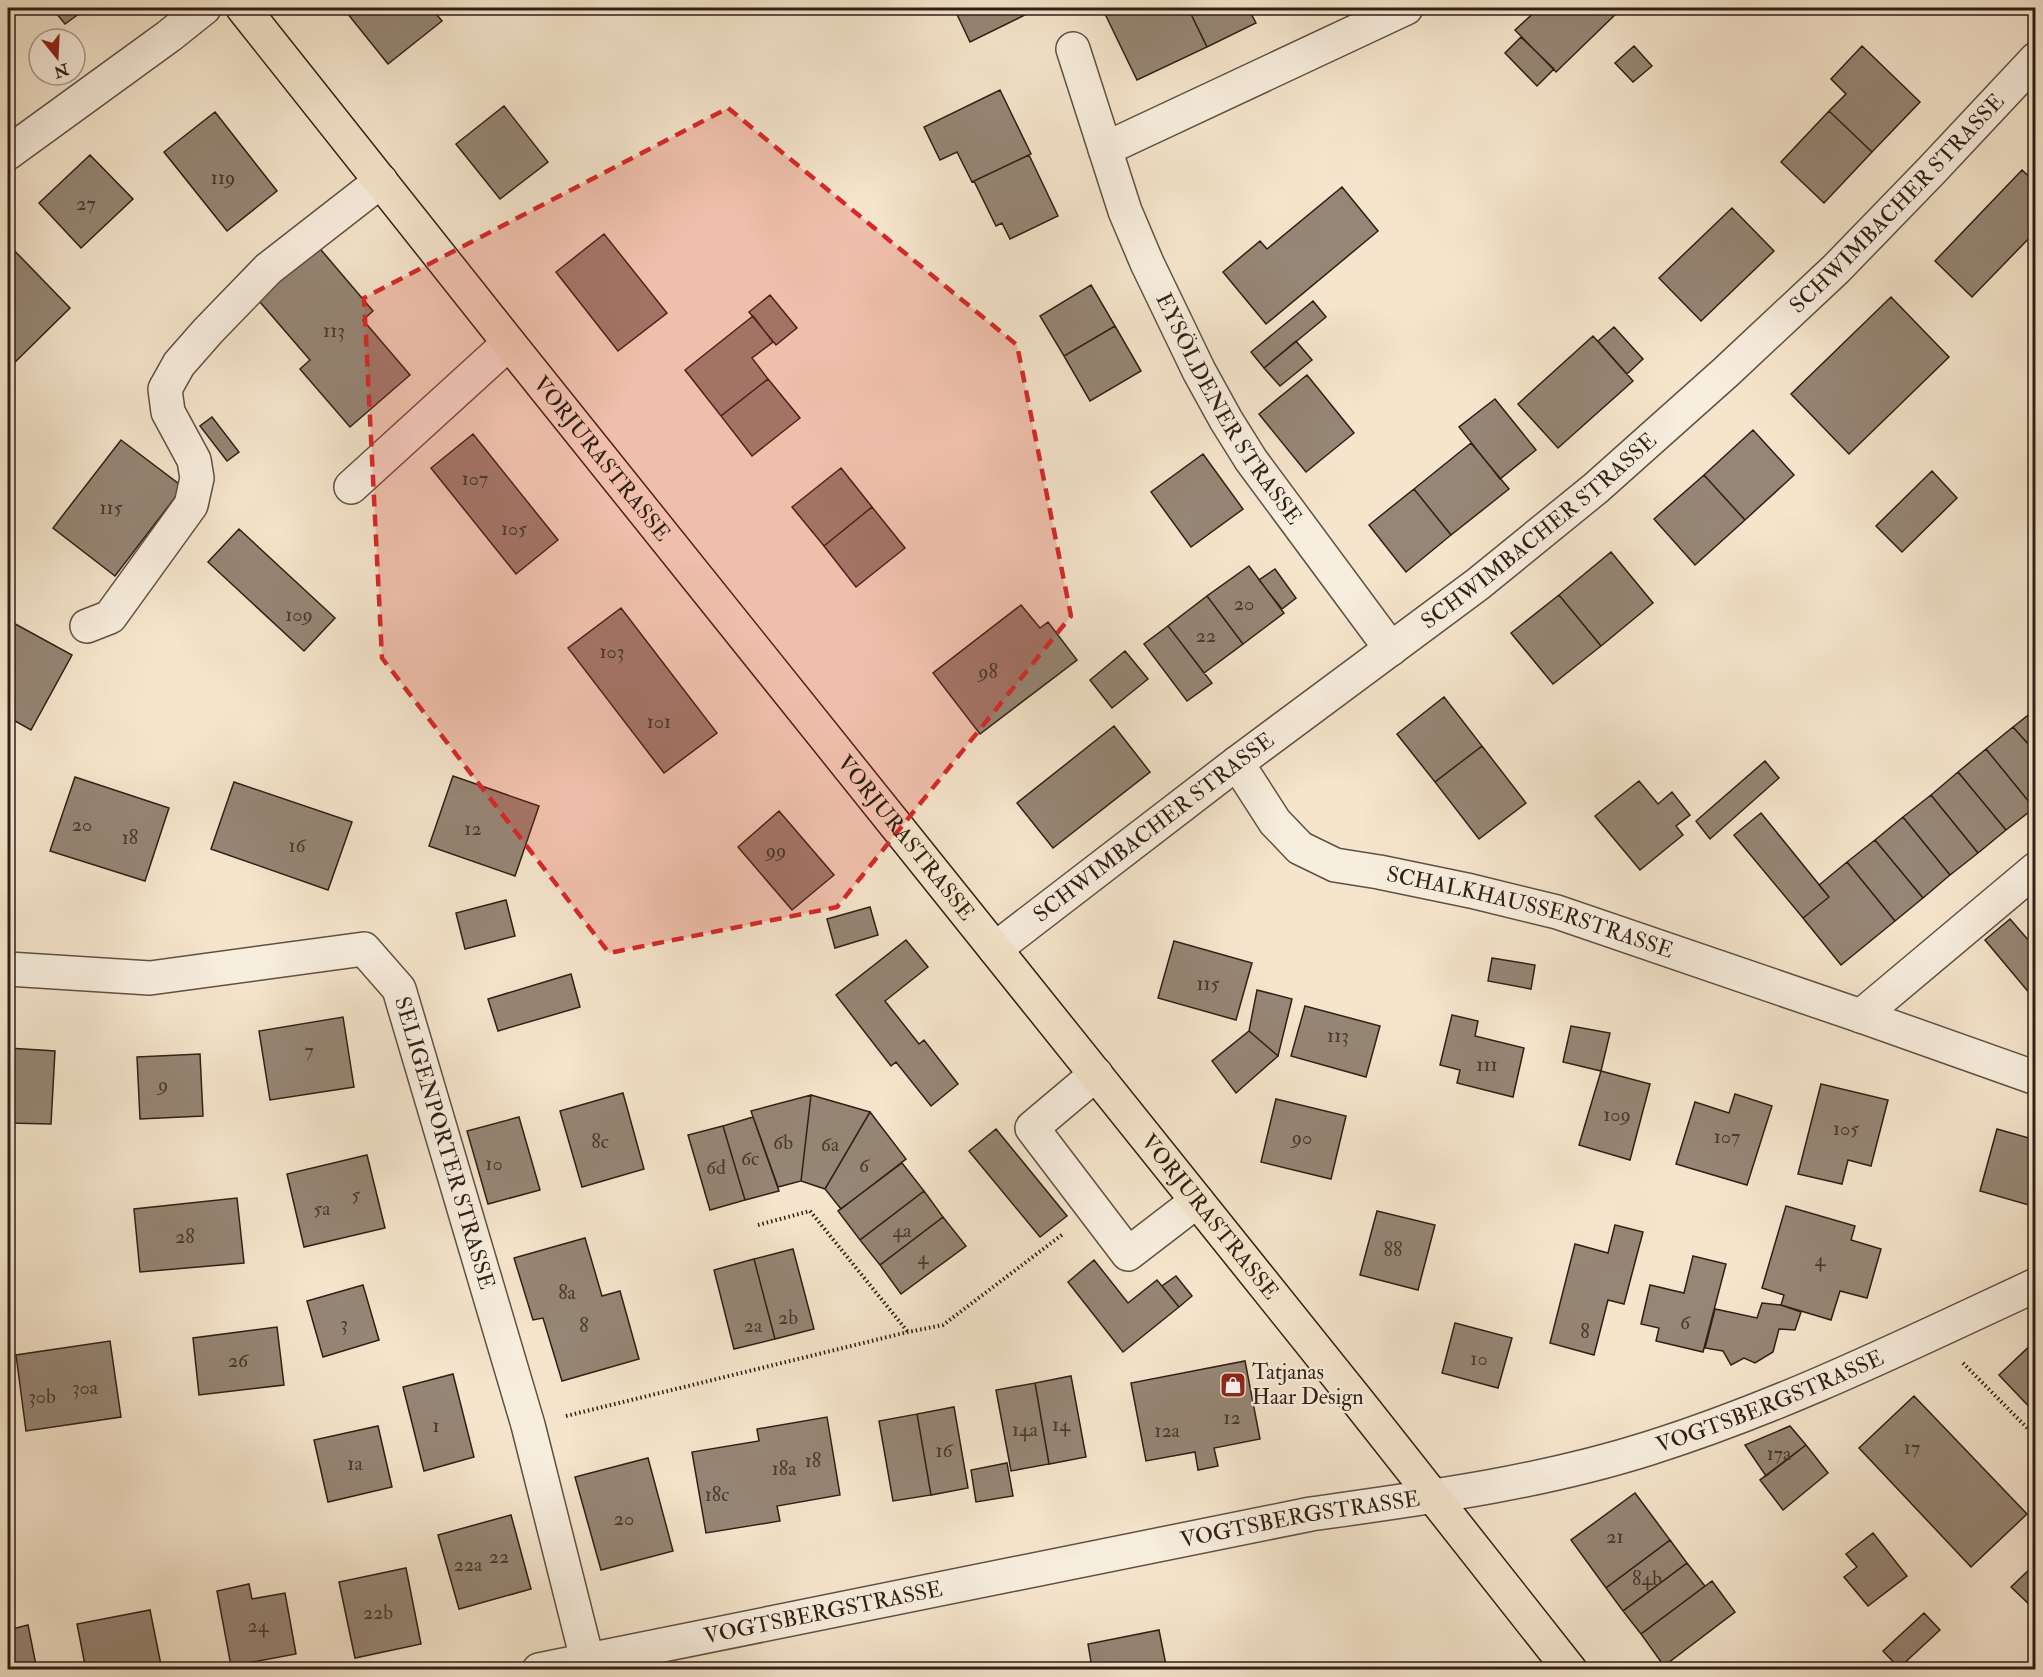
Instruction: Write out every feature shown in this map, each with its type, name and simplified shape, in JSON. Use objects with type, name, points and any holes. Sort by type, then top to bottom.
[{"type":"main road","name":"VORJURASTRASSE","points":[[243,8],[1570,1670]]},
{"type":"street","points":[[8,153],[204,8]]},
{"type":"street","points":[[1105,149],[1406,8]]},
{"type":"street","name":"EYSÖLDENER STRASSE","points":[[1073,49],[1125,211],[1181,334],[1226,420],[1251,460],[1391,648]]},
{"type":"street","name":"SCHWIMBACHER STRASSE","points":[[995,949],[1237,763],[1478,584],[1596,488],[1726,372],[1836,269],[2036,59]]},
{"type":"street","points":[[87,626],[110,617],[191,505],[197,478],[194,460],[168,412],[165,389],[179,364],[268,269],[381,181]]},
{"type":"street","points":[[351,487],[509,343]]},
{"type":"street","name":"SCHALKHAUSSERSTRASSE","points":[[1237,763],[1275,822],[1300,848],[1335,865],[1472,891],[1557,912],[2036,1078]]},
{"type":"street","points":[[1861,1016],[2036,869]]},
{"type":"street","name":"SELIGENPORTER STRASSE","points":[[8,969],[150,978],[364,948],[399,989],[528,1425],[587,1659]]},
{"type":"street","points":[[1096,1074],[1032,1128],[1128,1254],[1197,1201]]},
{"type":"street","name":"VOGTSBERGSTRASSE","points":[[539,1670],[1311,1514],[1526,1481],[1650,1449],[1756,1410],[2036,1285]]},
{"type":"path","points":[[528,1425],[943,1325],[1095,1210]]},
{"type":"path","points":[[758,1225],[810,1211],[908,1332]]},
{"type":"path","points":[[1934,1332],[2036,1437]]},
{"type":"highlighted area","points":[[728,108],[1017,345],[1071,616],[837,907],[609,953],[382,658],[364,298]]},
{"type":"building","points":[[52,8],[87,8],[65,24]]},
{"type":"building","points":[[343,8],[431,8],[442,21],[388,64]]},
{"type":"building","points":[[954,8],[1029,8],[1031,12],[970,42]]},
{"type":"building","points":[[1119,8],[1139,8],[1142,12],[1151,8],[1188,8],[1207,47],[1137,80],[1105,14]]},
{"type":"building","points":[[1188,8],[1248,8],[1256,23],[1207,47]]},
{"type":"building","points":[[1539,8],[1622,8],[1556,72],[1515,30]]},
{"type":"building","points":[[1521,37],[1554,69],[1537,86],[1505,53]]},
{"type":"building","points":[[1634,46],[1652,66],[1633,82],[1615,63]]},
{"type":"building","points":[[1862,46],[1920,102],[1872,152],[1829,111],[1846,94],[1831,79]]},
{"type":"building","points":[[1000,90],[1031,154],[972,182],[957,152],[940,160],[924,127]]},
{"type":"building","points":[[504,106],[548,162],[500,199],[456,144]]},
{"type":"building","points":[[1829,111],[1872,152],[1824,203],[1781,162]]},
{"type":"building","points":[[215,112],[277,191],[227,231],[164,152]]},
{"type":"building","points":[[90,155],[133,199],[81,248],[39,203]]},
{"type":"building","points":[[1029,155],[1058,216],[1010,239],[1002,223],[996,226],[974,181]]},
{"type":"building","points":[[2022,170],[2036,183],[2036,231],[1972,297],[1935,261]]},
{"type":"building","points":[[1342,187],[1378,231],[1266,324],[1223,272],[1260,241],[1267,249]]},
{"type":"building","points":[[1732,208],[1774,251],[1701,321],[1659,278]]},
{"type":"building","points":[[604,234],[667,313],[618,351],[556,272]]},
{"type":"building","points":[[8,244],[70,308],[9,368],[8,366]]},
{"type":"building","points":[[316,244],[373,311],[363,320],[410,375],[350,427],[300,369],[310,360],[254,295]]},
{"type":"building","points":[[1091,285],[1115,326],[1064,356],[1040,316]]},
{"type":"building","points":[[770,295],[797,328],[776,345],[749,312]]},
{"type":"building","points":[[1891,297],[1949,357],[1849,454],[1791,394]]},
{"type":"building","points":[[1313,301],[1326,317],[1264,368],[1251,352]]},
{"type":"building","points":[[753,316],[773,342],[752,358],[768,379],[721,416],[685,370]]},
{"type":"building","points":[[1115,326],[1141,371],[1090,401],[1064,356]]},
{"type":"building","points":[[1614,327],[1643,359],[1627,374],[1598,341]]},
{"type":"building","points":[[1593,336],[1633,381],[1558,448],[1518,404]]},
{"type":"building","points":[[1296,341],[1312,360],[1280,386],[1264,368]]},
{"type":"building","points":[[1307,375],[1354,433],[1306,472],[1259,414]]},
{"type":"building","points":[[768,379],[800,418],[752,456],[721,416]]},
{"type":"building","points":[[1495,399],[1536,450],[1500,479],[1459,427]]},
{"type":"building","points":[[212,417],[239,452],[227,461],[200,426]]},
{"type":"building","points":[[1753,430],[1794,475],[1745,520],[1704,475]]},
{"type":"building","points":[[473,434],[558,540],[516,574],[431,468]]},
{"type":"building","points":[[121,440],[183,487],[115,576],[53,528]]},
{"type":"building","points":[[1471,443],[1509,489],[1451,535],[1414,489]]},
{"type":"building","points":[[1203,454],[1243,509],[1191,547],[1151,492]]},
{"type":"building","points":[[841,468],[872,507],[824,546],[792,507]]},
{"type":"building","points":[[1932,471],[1957,498],[1902,552],[1876,526]]},
{"type":"building","points":[[1704,475],[1745,520],[1695,565],[1654,519]]},
{"type":"building","points":[[1414,489],[1451,535],[1406,572],[1369,525]]},
{"type":"building","points":[[872,507],[905,548],[856,587],[824,546]]},
{"type":"building","points":[[239,529],[335,618],[304,651],[208,562]]},
{"type":"building","points":[[1611,552],[1653,603],[1601,646],[1559,595]]},
{"type":"building","points":[[1249,566],[1284,613],[1243,644],[1207,596]]},
{"type":"building","points":[[1275,569],[1296,598],[1282,609],[1259,580]]},
{"type":"building","points":[[1559,595],[1601,646],[1553,684],[1511,633]]},
{"type":"building","points":[[1207,596],[1243,644],[1204,673],[1168,626]]},
{"type":"building","points":[[1021,605],[1040,628],[1048,622],[1077,660],[980,734],[933,673]]},
{"type":"building","points":[[621,608],[717,733],[664,773],[568,648]]},
{"type":"building","points":[[8,620],[72,655],[31,730],[8,717]]},
{"type":"building","points":[[1168,626],[1212,683],[1187,701],[1144,644]]},
{"type":"building","points":[[1125,651],[1148,679],[1112,708],[1090,680]]},
{"type":"building","points":[[1444,697],[1482,746],[1435,782],[1397,734]]},
{"type":"building","points":[[2036,709],[2036,753],[2013,727]]},
{"type":"building","points":[[1114,726],[1150,772],[1053,848],[1017,803]]},
{"type":"building","points":[[2013,727],[2036,753],[2036,806],[2034,808],[1986,749]]},
{"type":"building","points":[[1482,746],[1526,803],[1479,839],[1435,782]]},
{"type":"building","points":[[1986,749],[2034,808],[2006,830],[1958,772]]},
{"type":"building","points":[[1765,761],[1779,778],[1710,839],[1696,821]]},
{"type":"building","points":[[1958,772],[2006,830],[1978,853],[1931,795]]},
{"type":"building","points":[[453,776],[539,806],[515,876],[429,846]]},
{"type":"building","points":[[75,777],[169,808],[145,881],[50,851]]},
{"type":"building","points":[[1639,781],[1658,804],[1672,792],[1690,815],[1676,826],[1683,835],[1640,870],[1595,816]]},
{"type":"building","points":[[234,782],[352,822],[328,890],[211,849]]},
{"type":"building","points":[[1931,795],[1978,853],[1950,875],[1903,817]]},
{"type":"building","points":[[779,811],[834,875],[792,910],[738,847]]},
{"type":"building","points":[[1761,813],[1829,897],[1803,918],[1734,835]]},
{"type":"building","points":[[1903,817],[1950,875],[1923,898],[1875,840]]},
{"type":"building","points":[[1875,840],[1923,898],[1895,921],[1847,862]]},
{"type":"building","points":[[1847,862],[1895,921],[1841,965],[1803,918],[1829,897],[1819,885]]},
{"type":"building","points":[[506,900],[515,936],[465,949],[456,913]]},
{"type":"building","points":[[870,907],[878,935],[835,948],[827,919]]},
{"type":"building","points":[[2010,919],[2036,949],[2036,1001],[1985,940]]},
{"type":"building","points":[[906,940],[928,967],[885,1001],[919,1044],[924,1040],[958,1084],[931,1106],[896,1062],[891,1066],[836,995]]},
{"type":"building","points":[[1174,941],[1252,963],[1236,1020],[1158,998]]},
{"type":"building","points":[[1492,958],[1535,965],[1531,989],[1488,981]]},
{"type":"building","points":[[571,974],[580,1007],[498,1031],[488,999]]},
{"type":"building","points":[[1257,990],[1292,999],[1278,1056],[1249,1031]]},
{"type":"building","points":[[1305,1006],[1380,1026],[1366,1077],[1291,1056]]},
{"type":"building","points":[[1452,1015],[1478,1021],[1475,1036],[1524,1048],[1513,1097],[1457,1083],[1460,1070],[1440,1065]]},
{"type":"building","points":[[343,1017],[354,1087],[270,1100],[259,1031]]},
{"type":"building","points":[[1571,1026],[1610,1033],[1601,1071],[1563,1062]]},
{"type":"building","points":[[1249,1031],[1278,1056],[1236,1093],[1212,1061]]},
{"type":"building","points":[[8,1048],[55,1051],[51,1124],[8,1123]]},
{"type":"building","points":[[200,1054],[203,1116],[140,1119],[137,1057]]},
{"type":"building","points":[[1601,1071],[1650,1084],[1630,1160],[1579,1145]]},
{"type":"building","points":[[1821,1084],[1888,1100],[1871,1166],[1848,1160],[1842,1184],[1798,1174]]},
{"type":"building","points":[[623,1093],[644,1169],[582,1187],[560,1111]]},
{"type":"building","points":[[1735,1094],[1772,1106],[1747,1185],[1676,1164],[1695,1102],[1729,1113]]},
{"type":"building","points":[[811,1095],[870,1112],[825,1189],[801,1181]]},
{"type":"building","points":[[811,1095],[801,1181],[778,1187],[751,1111]]},
{"type":"building","points":[[1276,1099],[1346,1116],[1331,1179],[1261,1162]]},
{"type":"building","points":[[870,1112],[906,1159],[841,1209],[825,1189]]},
{"type":"building","points":[[519,1117],[540,1190],[488,1204],[467,1131]]},
{"type":"building","points":[[753,1117],[779,1191],[745,1200],[723,1126]]},
{"type":"building","points":[[723,1126],[745,1200],[710,1210],[688,1135]]},
{"type":"building","points":[[996,1129],[1067,1216],[1040,1237],[969,1151]]},
{"type":"building","points":[[1997,1129],[2036,1140],[2036,1207],[1980,1191]]},
{"type":"building","points":[[367,1155],[385,1228],[304,1247],[287,1174]]},
{"type":"building","points":[[902,1163],[924,1191],[860,1240],[838,1211]]},
{"type":"building","points":[[924,1191],[943,1217],[880,1265],[860,1240]]},
{"type":"building","points":[[237,1198],[244,1263],[140,1272],[134,1209]]},
{"type":"building","points":[[1786,1206],[1855,1226],[1851,1240],[1881,1249],[1867,1298],[1840,1291],[1831,1320],[1781,1305],[1784,1295],[1762,1288]]},
{"type":"building","points":[[1377,1211],[1435,1225],[1418,1290],[1360,1275]]},
{"type":"building","points":[[943,1217],[966,1246],[901,1294],[880,1265]]},
{"type":"building","points":[[1615,1225],[1643,1232],[1624,1304],[1608,1300],[1594,1355],[1550,1343],[1575,1244],[1608,1253]]},
{"type":"building","points":[[585,1238],[602,1296],[620,1291],[639,1359],[562,1381],[543,1318],[533,1320],[514,1258]]},
{"type":"building","points":[[793,1249],[814,1329],[775,1339],[754,1259]]},
{"type":"building","points":[[1693,1256],[1726,1264],[1703,1352],[1656,1341],[1659,1328],[1641,1324],[1650,1285],[1684,1293]]},
{"type":"building","points":[[754,1259],[775,1339],[734,1349],[714,1270]]},
{"type":"building","points":[[1094,1260],[1128,1303],[1157,1280],[1179,1307],[1123,1352],[1068,1282]]},
{"type":"building","points":[[1176,1276],[1192,1296],[1179,1307],[1162,1286]]},
{"type":"building","points":[[363,1285],[379,1340],[323,1357],[307,1301]]},
{"type":"building","points":[[1762,1303],[1781,1305],[1801,1312],[1795,1330],[1779,1329],[1773,1352],[1755,1363],[1744,1358],[1731,1365],[1723,1351],[1705,1348],[1715,1309],[1757,1318]]},
{"type":"building","points":[[1455,1323],[1512,1338],[1498,1388],[1442,1373]]},
{"type":"building","points":[[277,1327],[284,1385],[199,1395],[193,1338]]},
{"type":"building","points":[[2036,1340],[2036,1414],[1999,1375]]},
{"type":"building","points":[[110,1341],[121,1417],[26,1431],[16,1355]]},
{"type":"building","points":[[1245,1361],[1260,1439],[1214,1448],[1218,1466],[1198,1470],[1195,1452],[1146,1461],[1131,1383]]},
{"type":"building","points":[[453,1374],[474,1457],[424,1471],[403,1387]]},
{"type":"building","points":[[1071,1376],[1086,1457],[1049,1464],[1035,1383]]},
{"type":"building","points":[[1035,1383],[1049,1464],[1011,1471],[996,1390]]},
{"type":"building","points":[[1914,1396],[2027,1514],[1971,1567],[1859,1448]]},
{"type":"building","points":[[954,1407],[968,1488],[931,1495],[917,1414]]},
{"type":"building","points":[[917,1414],[931,1495],[893,1501],[879,1421]]},
{"type":"building","points":[[827,1417],[840,1495],[777,1506],[780,1521],[706,1533],[692,1452],[759,1441],[757,1429]]},
{"type":"building","points":[[378,1426],[392,1487],[328,1502],[314,1440]]},
{"type":"building","points":[[1790,1426],[1806,1445],[1766,1476],[1745,1445]]},
{"type":"building","points":[[1806,1445],[1828,1473],[1783,1510],[1760,1480]]},
{"type":"building","points":[[648,1458],[673,1551],[601,1570],[575,1477]]},
{"type":"building","points":[[1007,1463],[1013,1496],[976,1502],[971,1470]]},
{"type":"building","points":[[1635,1493],[1670,1540],[1606,1588],[1571,1540]]},
{"type":"building","points":[[511,1515],[531,1589],[459,1609],[438,1535]]},
{"type":"building","points":[[1873,1533],[1907,1576],[1868,1606],[1844,1577],[1857,1567],[1846,1554]]},
{"type":"building","points":[[1670,1540],[1687,1563],[1623,1611],[1606,1588]]},
{"type":"building","points":[[1687,1563],[1705,1586],[1641,1634],[1623,1611]]},
{"type":"building","points":[[2036,1563],[2036,1611],[2011,1587]]},
{"type":"building","points":[[406,1568],[421,1644],[355,1658],[339,1582]]},
{"type":"building","points":[[1712,1581],[1735,1612],[1664,1666],[1641,1634]]},
{"type":"building","points":[[249,1584],[252,1599],[285,1593],[296,1654],[231,1666],[217,1591]]},
{"type":"building","points":[[150,1610],[162,1670],[86,1670],[77,1624]]},
{"type":"building","points":[[1924,1613],[1940,1630],[1899,1668],[1883,1651]]},
{"type":"building","points":[[28,1625],[37,1670],[8,1670],[8,1630]]},
{"type":"building","points":[[1159,1630],[1167,1670],[1056,1670],[1091,1662],[1088,1644]]},
{"type":"building","points":[[1016,1665],[1017,1670],[993,1670]]},
{"type":"place","name":"Tatjanas Haar Design","points":[[1233,1385]]}]
